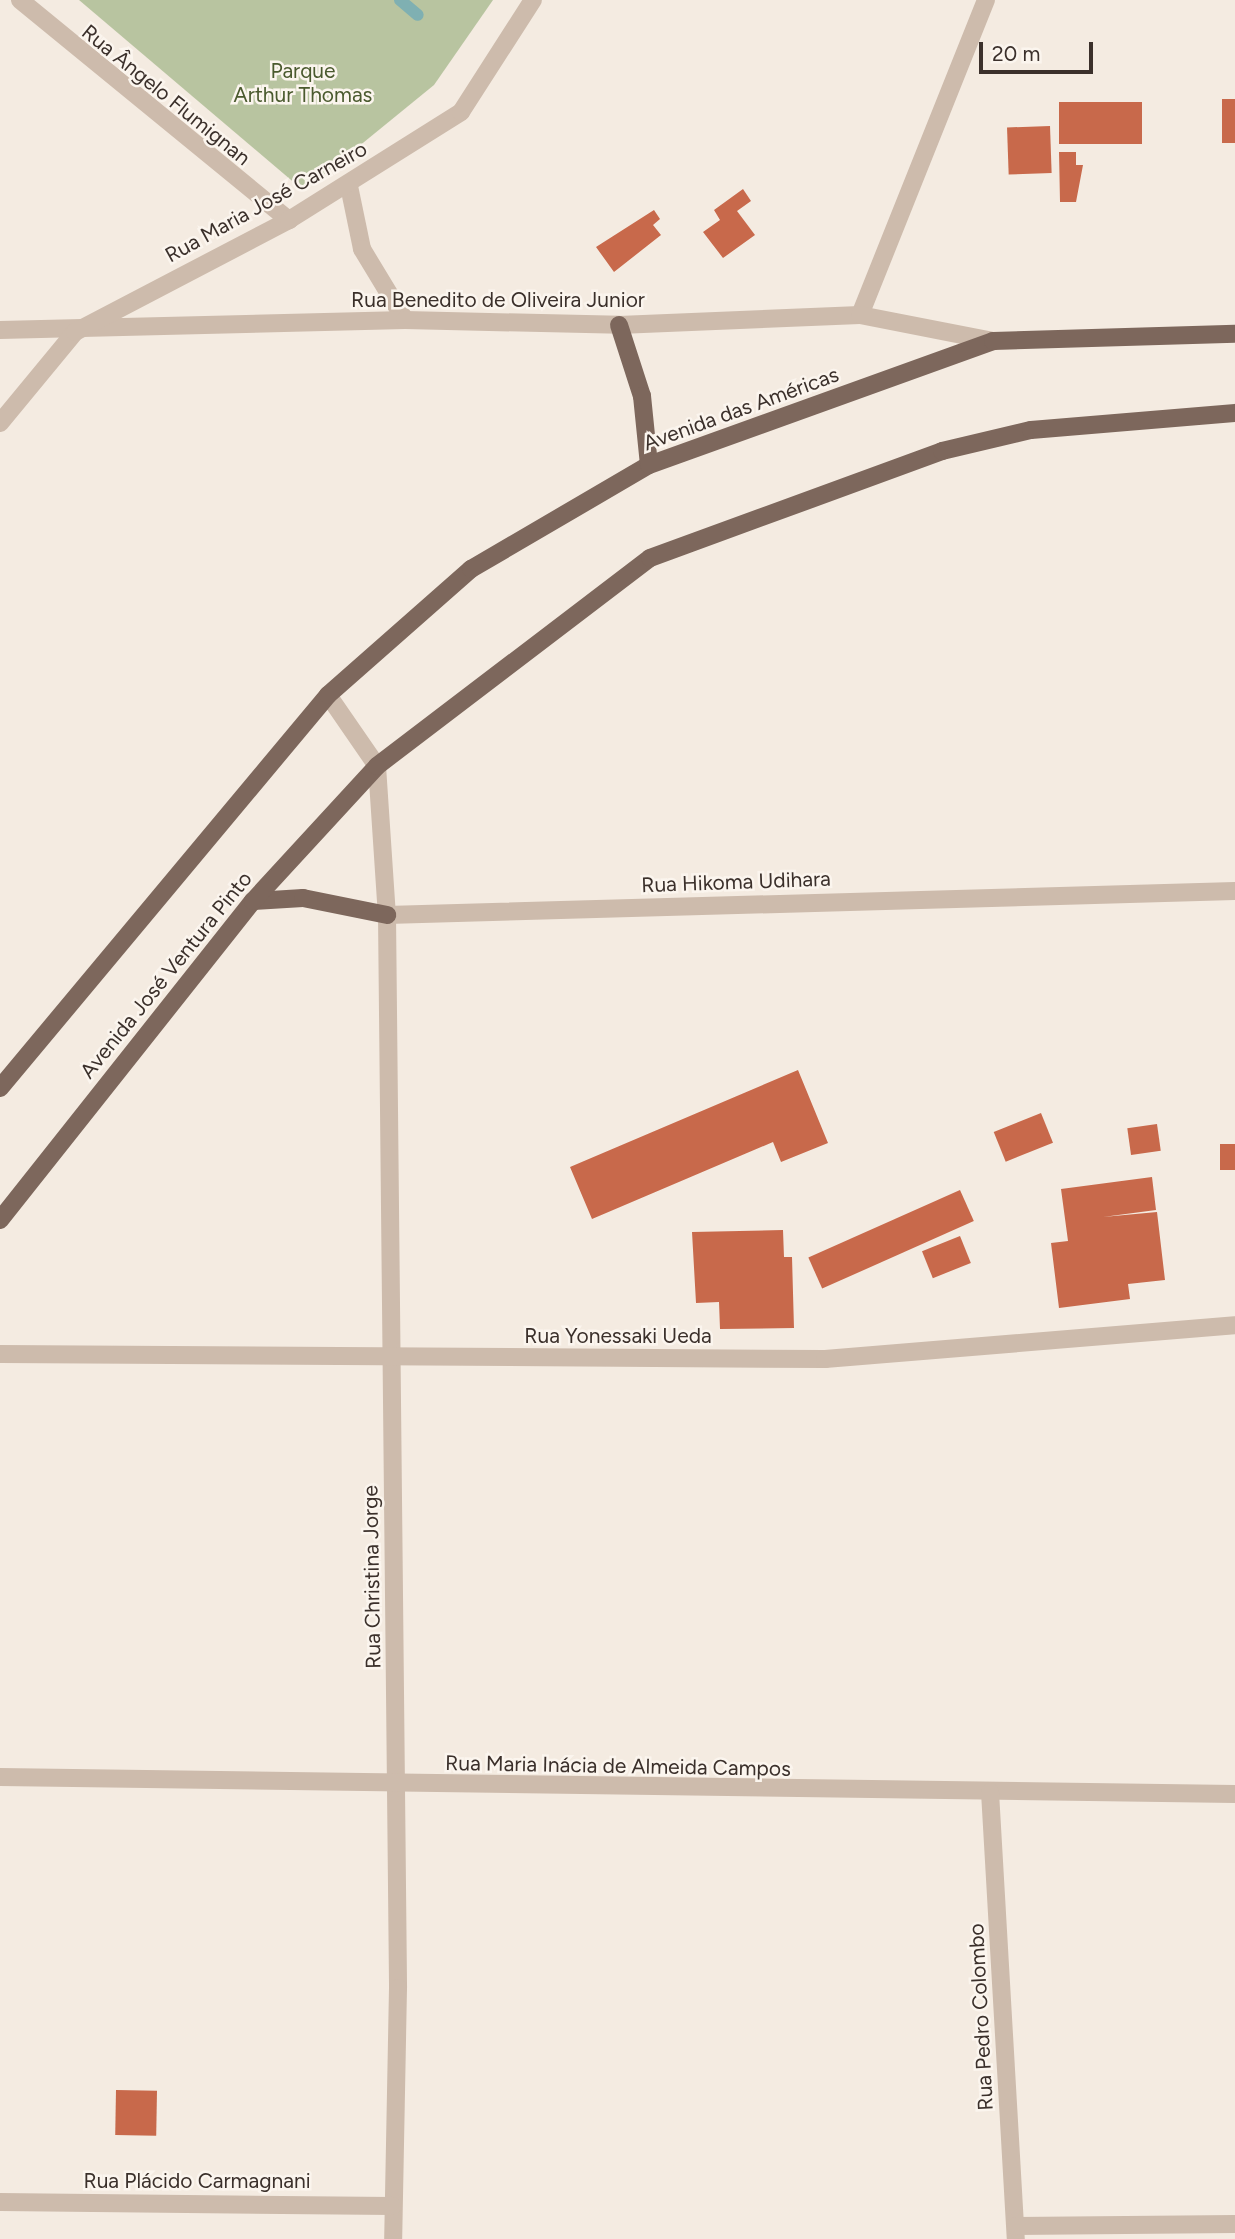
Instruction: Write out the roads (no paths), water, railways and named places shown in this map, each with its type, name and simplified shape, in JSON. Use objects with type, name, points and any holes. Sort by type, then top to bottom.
[{"type":"main road","points":[[619,325],[642,396],[649,465]]},
{"type":"main road","name":"Avenida das Américas","points":[[328,695],[471,569],[649,465],[993,341],[1235,334]]},
{"type":"main road","points":[[377,766],[650,558],[942,451],[1031,430],[1235,413]]},
{"type":"main road","points":[[0,1088],[328,695]]},
{"type":"main road","name":"Avenida José Ventura Pinto","points":[[0,1220],[253,901],[377,766]]},
{"type":"main road","points":[[253,901],[303,898],[387,915]]},
{"type":"street","name":"Rua Ângelo Flumignan","points":[[20,0],[289,220]]},
{"type":"street","name":"Rua Maria José Carneiro","points":[[0,423],[75,332],[349,186],[461,112],[533,0]]},
{"type":"street","points":[[860,315],[986,0]]},
{"type":"street","points":[[349,186],[362,249],[405,320]]},
{"type":"street","name":"Rua Benedito de Oliveira Junior","points":[[0,330],[75,332],[405,320],[619,325],[860,315],[993,341]]},
{"type":"street","points":[[328,695],[377,766],[387,915]]},
{"type":"street","name":"Rua Hikoma Udihara","points":[[387,915],[1235,891]]},
{"type":"street","name":"Rua Christina Jorge","points":[[387,915],[396,1786],[393,2239]]},
{"type":"street","name":"Rua Yonessaki Ueda","points":[[0,1353],[825,1360],[1235,1325]]},
{"type":"street","name":"Rua Maria Inácia de Almeida Campos","points":[[0,1777],[396,1786],[1235,1794]]},
{"type":"street","name":"Rua Pedro Colombo","points":[[990,1792],[1016,2232]]},
{"type":"street","name":"Rua Plácido Carmagnani","points":[[0,2202],[393,2206]]},
{"type":"street","points":[[1016,2232],[1235,2224]]},
{"type":"waterway","points":[[400,0],[418,15]]},
{"type":"park label","name":"Parque Arthur Thomas","points":[[303,83]]}]
